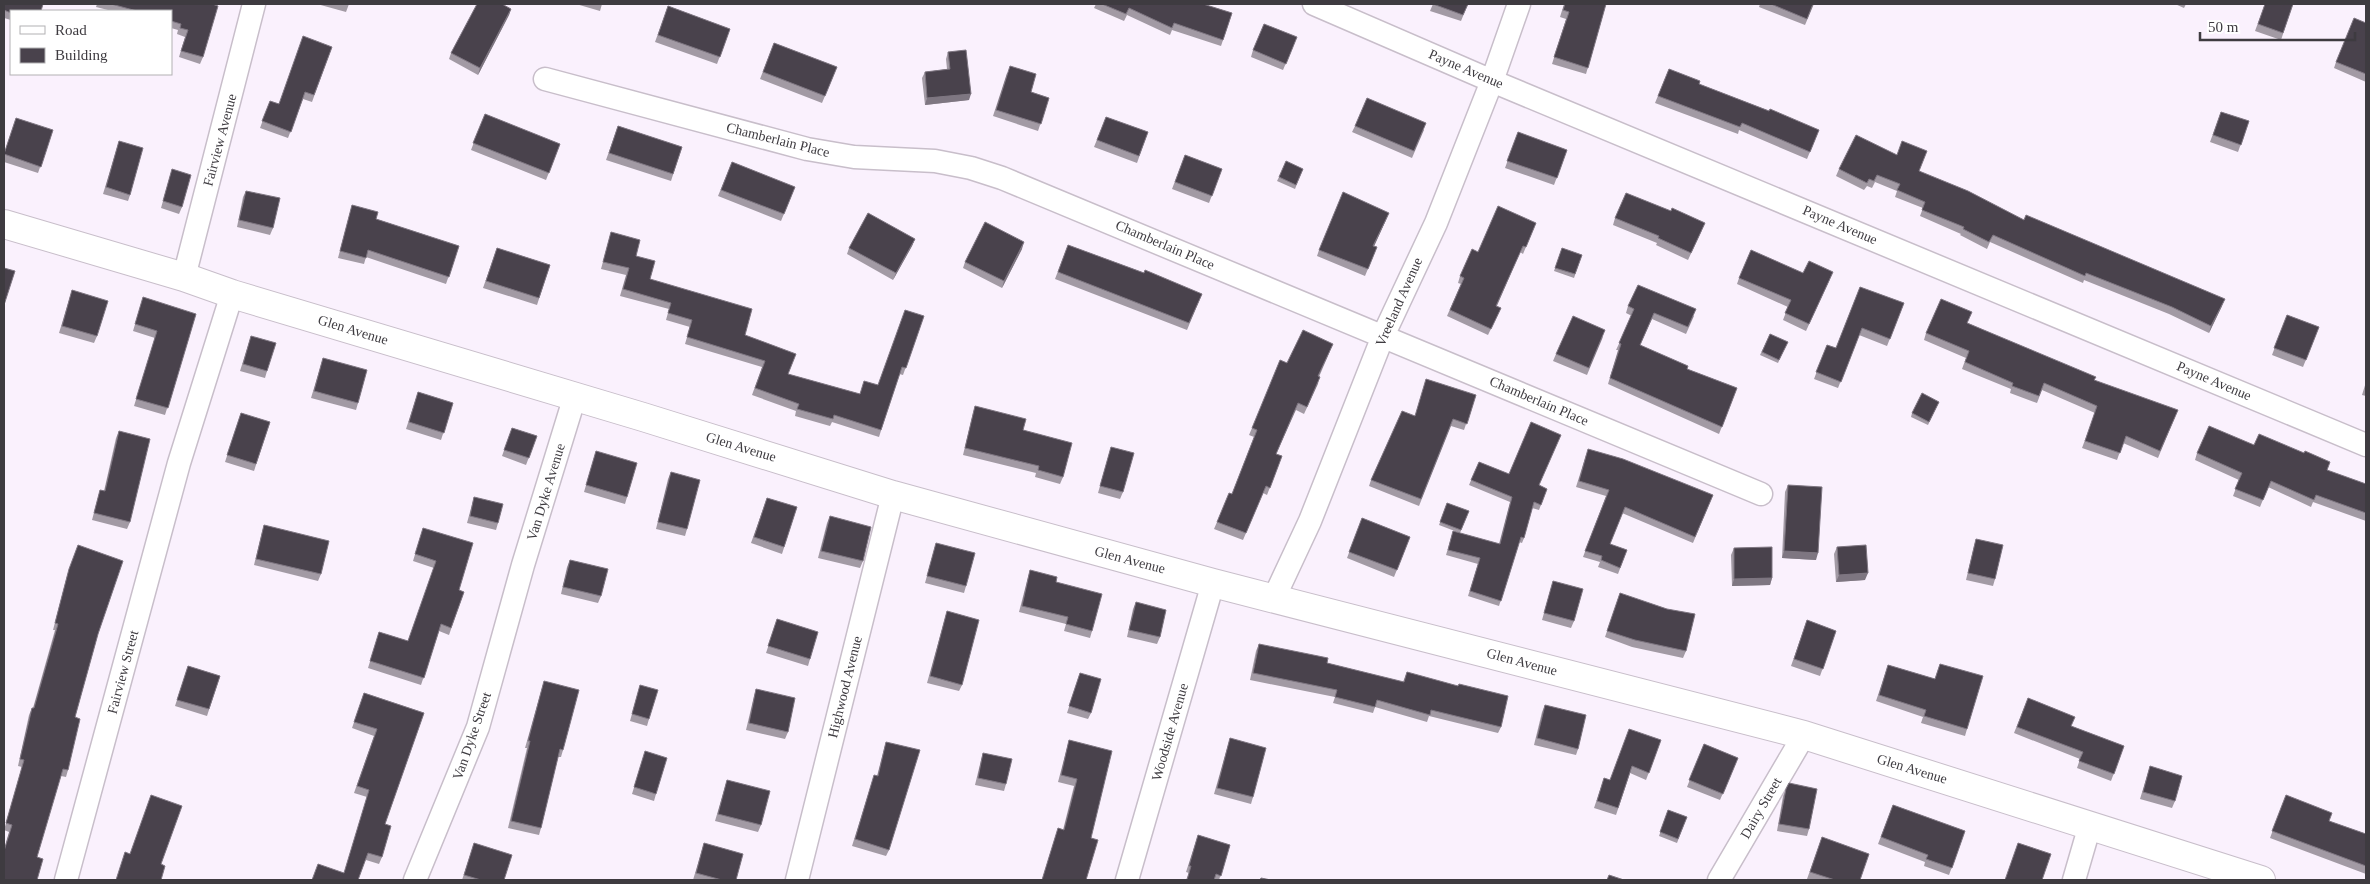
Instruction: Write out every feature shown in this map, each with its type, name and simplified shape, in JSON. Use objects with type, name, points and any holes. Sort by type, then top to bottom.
[{"type":"street","name":"Fairview Avenue","points":[[184,277],[254,4]]},
{"type":"street","name":"Payne Avenue","points":[[1314,4],[1492,81],[2366,445]]},
{"type":"street","name":"Vreeland Avenue","points":[[1274,598],[1310,521],[1383,336],[1436,223],[1492,81],[1518,4]]},
{"type":"street","name":"Chamberlain Place","points":[[545,79],[807,148],[854,157],[935,161],[987,173],[1762,494]]},
{"type":"street","name":"Glen Avenue","points":[[4,224],[575,396],[893,495],[1213,583],[1804,735],[2261,880]]},
{"type":"street","name":"Fairview Street","points":[[66,880],[179,463],[232,294]]},
{"type":"street","name":"Van Dyke Avenue","points":[[517,588],[575,396]]},
{"type":"street","name":"Highwood Avenue","points":[[796,880],[893,495]]},
{"type":"street","name":"Woodside Avenue","points":[[1126,880],[1213,583]]},
{"type":"street","name":"Van Dyke Street","points":[[415,880],[478,727],[517,588]]},
{"type":"street","name":"Dairy Street","points":[[1719,880],[1804,735]]},
{"type":"street","points":[[2074,880],[2090,825]]},
{"type":"building","points":[[4,4],[43,4],[41,10],[10,10],[10,13],[4,10]]},
{"type":"building","points":[[111,4],[212,4],[218,6],[203,57],[181,51],[188,30],[180,28],[181,24],[172,21],[172,10],[133,10]]},
{"type":"building","points":[[477,4],[502,4],[511,9],[480,68],[451,53]]},
{"type":"building","points":[[1102,4],[1203,4],[1232,13],[1223,40],[1174,23],[1172,28],[1129,8],[1126,14]]},
{"type":"building","points":[[1433,4],[1468,4],[1463,15]]},
{"type":"building","points":[[1565,4],[1606,4],[1588,68],[1554,57],[1569,12],[1563,10]]},
{"type":"building","points":[[1771,4],[1813,4],[1807,19]]},
{"type":"building","points":[[2265,4],[2293,4],[2283,33],[2258,24]]},
{"type":"building","points":[[668,6],[730,29],[720,57],[658,35]]},
{"type":"building","points":[[2354,18],[2366,23],[2366,74],[2336,62]]},
{"type":"building","points":[[1264,24],[1297,37],[1286,64],[1253,50]]},
{"type":"building","points":[[303,36],[332,47],[314,95],[305,92],[291,132],[262,121],[270,101],[279,104]]},
{"type":"building","points":[[774,43],[837,67],[825,96],[763,72]]},
{"type":"building","points":[[966,50],[971,94],[927,98],[925,72],[950,69],[948,52]]},
{"type":"building","points":[[1010,66],[1036,74],[1031,92],[1049,98],[1041,124],[996,110]]},
{"type":"building","points":[[1669,69],[1700,81],[1699,84],[1769,111],[1770,109],[1819,130],[1810,152],[1742,123],[1740,127],[1658,96]]},
{"type":"building","points":[[1367,98],[1426,123],[1414,151],[1355,126]]},
{"type":"building","points":[[2221,112],[2249,121],[2241,145],[2213,135]]},
{"type":"building","points":[[485,114],[560,144],[549,173],[473,143]]},
{"type":"building","points":[[1106,117],[1148,132],[1139,156],[1097,140]]},
{"type":"building","points":[[16,118],[53,130],[41,167],[4,154]]},
{"type":"building","points":[[618,126],[682,147],[673,174],[609,153]]},
{"type":"building","points":[[1518,132],[1567,150],[1557,178],[1507,161]]},
{"type":"building","points":[[1856,135],[1897,155],[1902,141],[1927,151],[1919,171],[1968,191],[2024,220],[2026,215],[2225,299],[2211,326],[2172,307],[2086,273],[2085,276],[1993,235],[1989,242],[1963,229],[1964,227],[1922,210],[1925,202],[1897,190],[1900,184],[1877,175],[1874,181],[1869,179],[1867,183],[1839,169]]},
{"type":"building","points":[[119,141],[143,148],[130,195],[106,187]]},
{"type":"building","points":[[1185,155],[1222,169],[1212,196],[1175,182]]},
{"type":"building","points":[[1286,161],[1303,169],[1296,185],[1279,177]]},
{"type":"building","points":[[732,162],[795,187],[784,214],[721,190]]},
{"type":"building","points":[[172,169],[191,175],[182,207],[163,201]]},
{"type":"building","points":[[246,191],[280,198],[273,228],[239,220]]},
{"type":"building","points":[[1343,192],[1389,213],[1373,246],[1377,247],[1368,269],[1319,250]]},
{"type":"building","points":[[1626,193],[1671,211],[1672,208],[1705,223],[1691,253],[1658,238],[1659,236],[1615,218]]},
{"type":"building","points":[[352,205],[378,212],[376,219],[459,246],[449,277],[368,250],[366,258],[340,251]]},
{"type":"building","points":[[1498,206],[1536,223],[1526,247],[1523,246],[1496,306],[1501,308],[1491,329],[1450,310],[1464,278],[1460,276],[1472,249],[1478,252]]},
{"type":"building","points":[[868,213],[915,239],[896,273],[849,248]]},
{"type":"building","points":[[985,222],[1024,242],[1004,281],[965,262]]},
{"type":"building","points":[[611,232],[640,240],[636,256],[655,261],[650,279],[752,309],[745,335],[796,354],[788,374],[860,394],[864,381],[878,385],[905,310],[924,316],[906,368],[902,367],[881,430],[834,415],[833,419],[797,409],[799,404],[755,388],[765,361],[687,337],[692,320],[668,313],[671,303],[623,289],[629,268],[603,262]]},
{"type":"building","points":[[1068,245],[1144,273],[1145,270],[1202,294],[1189,323],[1058,272]]},
{"type":"building","points":[[497,248],[550,265],[539,298],[486,281]]},
{"type":"building","points":[[1562,248],[1582,255],[1575,274],[1555,268]]},
{"type":"building","points":[[1751,250],[1803,273],[1809,261],[1833,272],[1809,324],[1785,313],[1791,300],[1739,278]]},
{"type":"building","points":[[4,268],[15,271],[4,305]]},
{"type":"building","points":[[1638,285],[1696,309],[1688,327],[1654,313],[1640,345],[1688,366],[1687,369],[1737,388],[1722,427],[1610,378],[1621,344],[1619,343],[1634,309],[1628,306]]},
{"type":"building","points":[[1860,287],[1904,303],[1890,339],[1862,328],[1841,382],[1816,372],[1827,345],[1836,348]]},
{"type":"building","points":[[72,290],[108,301],[97,336],[62,326]]},
{"type":"building","points":[[143,297],[196,314],[168,408],[136,399],[157,331],[135,324]]},
{"type":"building","points":[[1941,299],[1972,312],[1967,323],[2096,377],[2094,380],[2178,410],[2160,451],[2126,436],[2120,453],[2085,441],[2097,406],[2044,383],[2039,396],[2012,386],[2013,383],[1965,362],[1969,351],[1926,333]]},
{"type":"building","points":[[2287,315],[2319,327],[2306,360],[2274,348]]},
{"type":"building","points":[[1573,316],[1605,330],[1589,368],[1556,354]]},
{"type":"building","points":[[1303,330],[1333,344],[1318,376],[1320,377],[1307,407],[1298,403],[1276,454],[1282,456],[1270,488],[1266,486],[1246,533],[1217,522],[1229,493],[1232,494],[1257,430],[1252,428],[1280,360],[1287,363]]},
{"type":"building","points":[[1770,334],[1788,342],[1779,360],[1762,352]]},
{"type":"building","points":[[251,336],[276,343],[267,371],[243,364]]},
{"type":"building","points":[[323,358],[367,370],[358,403],[314,391]]},
{"type":"building","points":[[1426,379],[1476,395],[1467,424],[1453,419],[1421,499],[1371,480],[1402,411],[1415,416]]},
{"type":"building","points":[[418,392],[453,403],[444,433],[409,422]]},
{"type":"building","points":[[1922,393],[1939,402],[1929,422],[1912,413]]},
{"type":"building","points":[[975,406],[1026,419],[1023,430],[1072,443],[1063,477],[1038,470],[1039,466],[965,448]]},
{"type":"building","points":[[241,413],[270,422],[256,464],[227,455]]},
{"type":"building","points":[[1531,422],[1561,435],[1539,485],[1547,489],[1541,505],[1534,502],[1524,538],[1521,537],[1501,601],[1470,591],[1480,558],[1448,550],[1453,531],[1500,544],[1512,497],[1471,480],[1479,462],[1509,474]]},
{"type":"building","points":[[2209,426],[2254,445],[2259,434],[2330,462],[2327,470],[2366,484],[2366,513],[2316,495],[2314,500],[2271,481],[2263,500],[2235,489],[2242,473],[2197,453]]},
{"type":"building","points":[[512,428],[537,436],[529,458],[504,450]]},
{"type":"building","points":[[119,431],[150,439],[130,522],[94,513],[100,490],[105,491]]},
{"type":"building","points":[[1111,447],[1134,453],[1123,492],[1100,486]]},
{"type":"building","points":[[1588,449],[1623,459],[1713,495],[1695,537],[1625,507],[1610,544],[1627,550],[1620,568],[1601,560],[1602,556],[1585,551],[1609,490],[1579,481]]},
{"type":"building","points":[[596,451],[637,463],[627,497],[586,485]]},
{"type":"building","points":[[671,472],[700,480],[687,529],[658,522]]},
{"type":"building","points":[[1788,485],[1822,487],[1818,553],[1784,551]]},
{"type":"building","points":[[474,497],[503,504],[498,523],[470,516]]},
{"type":"building","points":[[767,498],[797,507],[784,547],[754,537]]},
{"type":"building","points":[[1447,503],[1469,511],[1461,530],[1440,522]]},
{"type":"building","points":[[830,516],[871,527],[863,561],[821,551]]},
{"type":"building","points":[[1362,518],[1410,537],[1397,570],[1349,552]]},
{"type":"building","points":[[264,525],[329,541],[321,574],[256,559]]},
{"type":"building","points":[[423,528],[473,543],[459,590],[464,592],[451,628],[441,624],[424,678],[370,661],[379,632],[408,641],[436,561],[415,554]]},
{"type":"building","points":[[1976,539],[2003,545],[1995,579],[1968,573]]},
{"type":"building","points":[[936,543],[975,553],[966,586],[927,576]]},
{"type":"building","points":[[78,545],[123,561],[98,634],[75,717],[80,719],[68,770],[63,769],[37,857],[43,859],[37,880],[4,880],[4,851],[12,825],[6,823],[24,760],[20,759],[32,708],[34,708],[58,624],[55,623],[69,569]]},
{"type":"building","points":[[1866,545],[1868,573],[1839,575],[1837,547]]},
{"type":"building","points":[[1772,547],[1772,578],[1734,579],[1734,548]]},
{"type":"building","points":[[570,560],[608,569],[601,596],[563,587]]},
{"type":"building","points":[[1030,570],[1057,577],[1056,582],[1102,594],[1092,631],[1066,624],[1068,617],[1022,606]]},
{"type":"building","points":[[1553,581],[1583,589],[1574,621],[1544,613]]},
{"type":"building","points":[[1620,593],[1667,609],[1695,614],[1686,651],[1635,640],[1607,631]]},
{"type":"building","points":[[1136,602],[1166,610],[1160,637],[1129,630]]},
{"type":"building","points":[[947,611],[979,620],[962,685],[930,676]]},
{"type":"building","points":[[777,619],[818,632],[810,659],[768,646]]},
{"type":"building","points":[[1807,620],[1836,631],[1823,669],[1794,659]]},
{"type":"building","points":[[1259,644],[1328,658],[1327,663],[1404,682],[1407,672],[1458,686],[1459,684],[1508,696],[1501,727],[1431,710],[1430,715],[1377,700],[1375,707],[1335,697],[1337,690],[1253,673]]},
{"type":"building","points":[[1940,664],[1983,676],[1967,729],[1924,716],[1926,710],[1879,695],[1888,665],[1935,679]]},
{"type":"building","points":[[188,666],[220,676],[209,709],[177,700]]},
{"type":"building","points":[[1080,673],[1101,679],[1091,713],[1069,706]]},
{"type":"building","points":[[544,681],[579,690],[563,750],[560,749],[541,828],[511,821],[530,741],[528,741]]},
{"type":"building","points":[[640,685],[658,690],[649,719],[632,714]]},
{"type":"building","points":[[756,689],[795,698],[788,732],[749,723]]},
{"type":"building","points":[[364,693],[424,713],[385,824],[391,826],[382,857],[368,853],[358,880],[312,880],[318,864],[344,873],[369,790],[357,786],[377,729],[354,722]]},
{"type":"building","points":[[2028,698],[2075,717],[2071,726],[2124,746],[2114,774],[2079,761],[2083,752],[2017,727]]},
{"type":"building","points":[[1545,705],[1586,715],[1578,749],[1537,738]]},
{"type":"building","points":[[1629,729],[1661,740],[1649,773],[1632,766],[1618,808],[1597,801],[1604,778],[1610,780]]},
{"type":"building","points":[[1230,738],[1266,748],[1253,797],[1217,788]]},
{"type":"building","points":[[1069,740],[1112,751],[1091,838],[1098,840],[1086,880],[1042,880],[1058,828],[1064,830],[1077,779],[1061,775]]},
{"type":"building","points":[[886,742],[920,750],[889,850],[855,839],[874,775],[878,776]]},
{"type":"building","points":[[1704,744],[1738,758],[1723,794],[1689,780]]},
{"type":"building","points":[[645,751],[667,758],[656,794],[634,787]]},
{"type":"building","points":[[983,753],[1012,759],[1006,784],[978,778]]},
{"type":"building","points":[[2150,766],[2182,776],[2175,801],[2143,792]]},
{"type":"building","points":[[727,780],[770,791],[761,825],[718,814]]},
{"type":"building","points":[[1789,783],[1817,789],[1809,829],[1779,824]]},
{"type":"building","points":[[151,795],[182,806],[161,864],[165,866],[161,880],[116,880],[125,852],[130,854]]},
{"type":"building","points":[[2286,795],[2332,813],[2329,821],[2366,834],[2366,866],[2272,831]]},
{"type":"building","points":[[1893,805],[1965,831],[1952,868],[1926,859],[1928,855],[1881,837]]},
{"type":"building","points":[[1668,810],[1687,817],[1678,839],[1660,832]]},
{"type":"building","points":[[1198,835],[1230,845],[1221,876],[1216,874],[1214,880],[1187,880]]},
{"type":"building","points":[[1822,837],[1869,854],[1860,880],[1835,880],[1810,872]]},
{"type":"building","points":[[474,843],[512,855],[504,880],[481,880],[464,875]]},
{"type":"building","points":[[704,843],[743,854],[736,880],[722,880],[696,873]]},
{"type":"building","points":[[2018,843],[2051,854],[2042,880],[2005,880]]},
{"type":"building","points":[[1609,875],[1624,880],[1607,880]]}]
